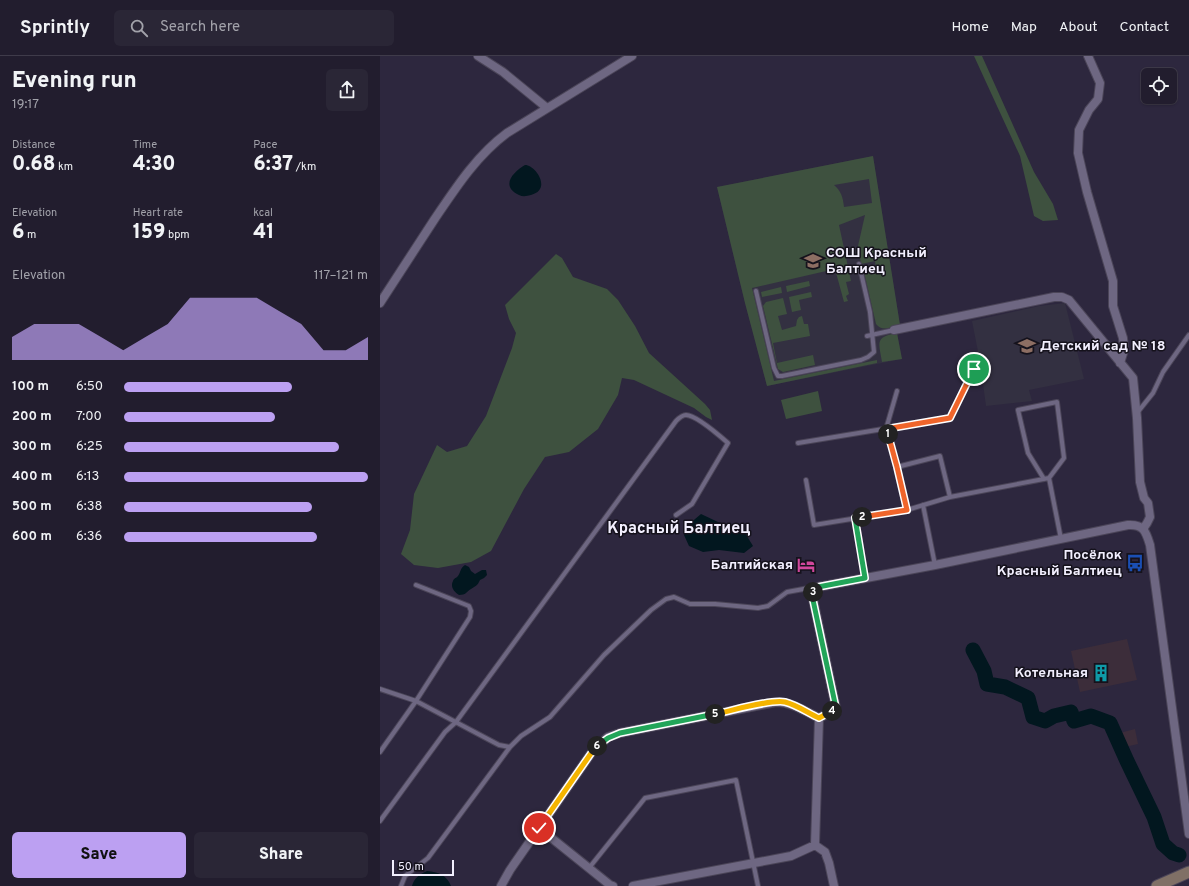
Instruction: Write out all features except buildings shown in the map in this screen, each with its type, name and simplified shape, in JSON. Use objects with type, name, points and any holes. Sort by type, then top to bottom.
[{"type":"main road","points":[[1156,886],[1189,872]]},
{"type":"street","points":[[478,56],[503,72],[547,108]]},
{"type":"street","points":[[380,303],[453,192],[477,160],[495,142],[507,133],[632,56]]},
{"type":"street","points":[[1088,56],[1100,83],[1098,99],[1089,110],[1079,130],[1078,153],[1087,192],[1113,281],[1113,306],[1123,338],[1124,350],[1120,363]]},
{"type":"street","points":[[894,330],[1054,297],[1062,297],[1069,300],[1133,378],[1137,414],[1140,482],[1144,498],[1148,503],[1150,517],[1147,523],[1141,527]]},
{"type":"street","points":[[819,718],[836,708],[813,600],[814,588],[1134,524],[1141,527],[1146,533],[1150,545],[1189,834]]},
{"type":"street","points":[[502,886],[510,870],[592,752],[608,738],[776,702],[790,704],[819,718]]},
{"type":"street","points":[[815,845],[819,718]]},
{"type":"street","points":[[539,828],[613,886]]},
{"type":"street","points":[[633,886],[791,856],[815,845]]},
{"type":"street","points":[[815,845],[825,852],[834,886]]},
{"type":"lane","points":[[756,292],[774,368],[778,376],[861,360],[874,352],[870,335],[870,312],[859,264]]},
{"type":"lane","points":[[870,335],[894,330]]},
{"type":"lane","points":[[1137,414],[1153,394],[1163,372],[1189,335]]},
{"type":"lane","points":[[798,443],[950,418],[974,369]]},
{"type":"lane","points":[[897,391],[886,429],[907,510]]},
{"type":"lane","points":[[1044,479],[1028,453],[1018,410],[1057,402],[1064,458],[1050,478],[1061,539]]},
{"type":"lane","points":[[380,821],[445,732],[456,722],[676,421],[680,416],[685,415],[694,417],[728,443],[692,504],[676,515]]},
{"type":"lane","points":[[897,467],[940,456],[950,497]]},
{"type":"lane","points":[[806,480],[814,525],[907,510],[950,497],[1050,478]]},
{"type":"lane","points":[[923,505],[935,565]]},
{"type":"lane","points":[[855,518],[865,578]]},
{"type":"lane","points":[[380,752],[416,701],[470,617],[471,611],[469,606],[416,585]]},
{"type":"lane","points":[[401,886],[405,876],[428,858],[510,747],[522,736],[550,717],[604,655],[651,610],[666,599],[674,597],[690,604],[715,604],[758,608],[768,606],[788,592],[808,588],[813,590]]},
{"type":"lane","points":[[380,689],[416,701],[500,745],[510,747]]},
{"type":"lane","points":[[589,868],[645,798],[736,780],[758,886]]},
{"type":"shaded area","name":"СОШ Красный Балтиец","points":[[873,156],[900,325],[897,333],[902,359],[767,386],[717,187]]},
{"type":"shaded area","name":"Детский сад № 18","points":[[1065,303],[1084,379],[1029,390],[1032,401],[986,406],[980,362],[972,321],[1039,306]]},
{"type":"shaded area","points":[[1127,639],[1137,680],[1080,692],[1071,651]]},
{"type":"shaded area","points":[[1135,729],[1138,744],[1116,749],[1112,735]]},
{"type":"green space","points":[[974,56],[982,56],[1034,172],[1053,204],[1058,220],[1043,221],[1034,216],[1020,156]]},
{"type":"green space","points":[[873,156],[900,325],[890,328],[881,328],[876,324],[864,272],[876,268],[875,261],[861,264],[858,246],[865,215],[839,225],[851,281],[846,282],[849,294],[846,296],[848,301],[844,302],[835,269],[752,288],[774,381],[877,360],[877,363],[767,386],[717,187]],"holes":[[[869,179],[872,203],[844,207],[841,194],[834,185]]]},
{"type":"green space","points":[[556,254],[562,258],[573,277],[607,289],[618,300],[635,326],[649,353],[705,404],[710,410],[712,420],[694,408],[634,380],[622,378],[618,395],[598,429],[569,452],[545,457],[524,489],[491,551],[471,562],[438,568],[414,565],[401,554],[410,530],[414,494],[437,445],[447,452],[467,446],[486,416],[512,348],[516,333],[509,319],[505,305]]},
{"type":"green space","points":[[809,281],[810,286],[787,292],[786,286]]},
{"type":"green space","points":[[781,287],[782,293],[762,297],[761,292]]},
{"type":"green space","points":[[811,292],[812,297],[799,300],[801,310],[792,312],[789,297]]},
{"type":"green space","points":[[783,298],[787,314],[778,316],[782,330],[796,326],[797,320],[802,316],[804,324],[808,324],[810,336],[773,343],[777,363],[813,355],[815,365],[783,372],[778,369],[763,306],[766,302]]},
{"type":"green space","points":[[897,333],[902,359],[882,362],[879,346],[881,339]]},
{"type":"green space","points":[[818,391],[822,411],[786,419],[781,400]]},
{"type":"water","points":[[525,165],[534,169],[540,178],[541,183],[537,192],[524,196],[513,191],[510,188],[509,183],[516,171]]},
{"type":"water","points":[[701,514],[718,522],[742,528],[753,546],[744,553],[719,550],[703,552],[689,546],[684,535],[688,525]]},
{"type":"water","points":[[465,565],[475,574],[482,570],[486,570],[487,575],[466,593],[459,595],[453,589],[452,583],[458,576],[462,567]]},
{"type":"water","points":[[427,871],[442,875],[447,879],[451,886],[412,886],[414,881],[422,873]]},
{"type":"waterway","points":[[973,650],[984,671],[987,684],[1005,687],[1028,698],[1033,717],[1045,721],[1054,716],[1071,712],[1074,721],[1091,716],[1110,723],[1154,817],[1163,844],[1173,853],[1179,855]]},
{"type":"place","name":"СОШ Красный Балтиец","points":[[813,261]]},
{"type":"place","name":"Детский сад № 18","points":[[1027,346]]},
{"type":"place","name":"Посёлок Красный Балтиец","points":[[1135,563]]},
{"type":"place","name":"Балтийская","points":[[806,565]]},
{"type":"place","name":"Котельная","points":[[1101,673]]},
{"type":"district","name":"Красный Балтиец","points":[[679,529]]},
{"type":"route","points":[[539,828],[595,748],[608,738],[620,733],[766,703],[783,702],[819,718],[836,708],[813,600],[813,590],[814,588],[818,587],[865,578],[855,518],[907,510],[886,429],[950,418],[974,369]]}]
